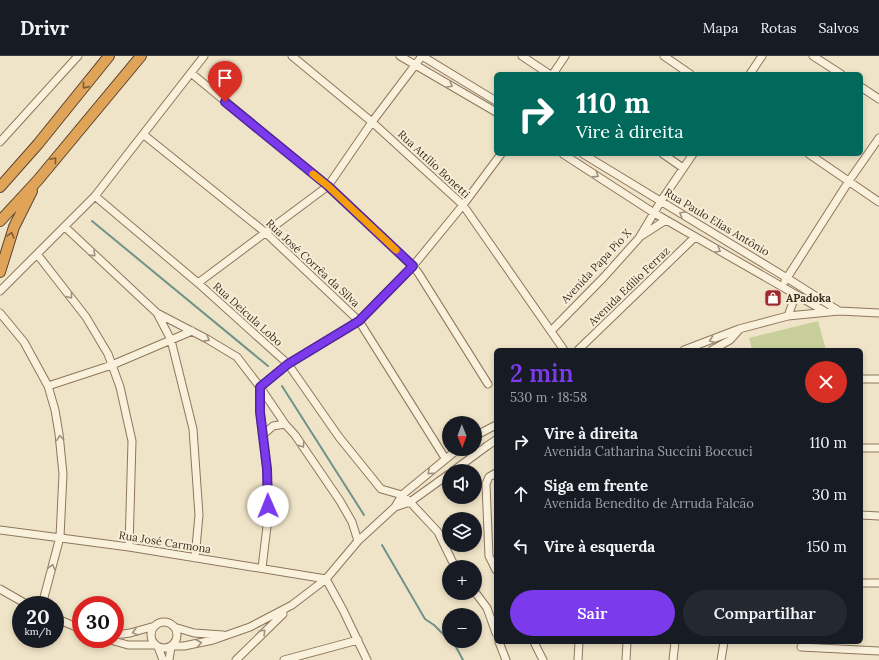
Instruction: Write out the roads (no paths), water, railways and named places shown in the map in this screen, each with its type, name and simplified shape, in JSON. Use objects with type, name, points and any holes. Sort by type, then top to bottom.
[{"type":"highway","points":[[0,186],[38,144],[109,56]]},
{"type":"highway","points":[[0,221],[38,180],[141,56]]},
{"type":"highway","points":[[0,181],[38,144]]},
{"type":"highway","points":[[0,272],[14,226],[38,180]]},
{"type":"street","points":[[0,142],[78,56]]},
{"type":"street","points":[[0,291],[96,196],[204,56]]},
{"type":"street","name":"Rua Attílio Bonetti","points":[[292,56],[372,122],[463,205],[563,348]]},
{"type":"street","points":[[400,56],[494,111]]},
{"type":"street","points":[[198,283],[328,186],[372,122],[422,56],[494,100]]},
{"type":"street","points":[[522,56],[546,72]]},
{"type":"street","points":[[553,72],[565,56]]},
{"type":"street","points":[[664,56],[687,72]]},
{"type":"street","points":[[751,72],[762,56]]},
{"type":"street","points":[[813,56],[838,72]]},
{"type":"street","points":[[191,73],[328,186],[413,266],[488,384]]},
{"type":"street","points":[[863,88],[879,99]]},
{"type":"street","name":"Rua José Corrêa da Silva","points":[[144,135],[266,233],[359,321],[446,458]]},
{"type":"street","points":[[782,286],[849,181],[879,138]]},
{"type":"street","points":[[260,387],[288,364],[359,321],[413,266],[463,205],[500,156]]},
{"type":"street","name":"Rua Paulo Elias Antônio","points":[[566,156],[654,213],[826,312]]},
{"type":"street","name":"Rua Paulo Elias Antônio","points":[[586,156],[839,311]]},
{"type":"street","points":[[666,156],[683,168]]},
{"type":"street","name":"Avenida Papa Pio X","points":[[551,331],[604,277],[639,238],[661,201],[692,156]]},
{"type":"street","points":[[812,156],[879,202]]},
{"type":"street","name":"Rua Deicula Lobo","points":[[96,196],[198,283],[288,364],[339,437],[381,488],[402,495]]},
{"type":"street","points":[[639,238],[666,220]]},
{"type":"street","points":[[65,227],[157,313],[192,331],[236,357],[260,387],[285,424],[295,435],[340,501],[352,522],[358,541]]},
{"type":"street","name":"Avenida Edílio Ferraz","points":[[580,348],[695,237]]},
{"type":"street","points":[[37,254],[86,317],[108,354],[120,387],[132,441],[129,547]]},
{"type":"street","points":[[788,316],[793,302],[793,292]]},
{"type":"street","points":[[689,348],[739,329],[788,316],[839,311],[879,313]]},
{"type":"street","points":[[0,313],[24,342],[48,386],[60,434],[63,474],[60,537],[44,596]]},
{"type":"street","points":[[157,313],[171,340],[193,430],[199,515],[195,558]]},
{"type":"street","points":[[716,348],[730,340],[739,329]]},
{"type":"street","points":[[48,386],[112,365],[192,331]]},
{"type":"street","points":[[863,379],[879,379]]},
{"type":"street","points":[[260,387],[260,412],[264,434],[267,469],[268,518],[262,568]]},
{"type":"street","points":[[264,434],[273,426],[285,424]]},
{"type":"street","points":[[482,432],[494,426]]},
{"type":"street","points":[[462,464],[494,441]]},
{"type":"street","points":[[863,448],[879,448]]},
{"type":"street","points":[[236,660],[292,605],[326,579],[358,541],[395,507],[402,495],[449,456]]},
{"type":"street","points":[[494,474],[489,477],[486,484],[489,556],[494,566]]},
{"type":"street","points":[[395,507],[410,502],[442,479]]},
{"type":"street","points":[[402,495],[438,532],[452,560]]},
{"type":"street","points":[[863,515],[879,516]]},
{"type":"street","name":"Rua José Carmona","points":[[0,530],[129,547],[326,579]]},
{"type":"street","points":[[326,579],[367,660]]},
{"type":"street","points":[[863,582],[879,584]]},
{"type":"street","points":[[0,589],[12,596]]},
{"type":"street","points":[[481,600],[487,608],[494,627]]},
{"type":"street","points":[[124,644],[157,646],[164,648],[199,644],[250,627],[292,605]]},
{"type":"street","points":[[124,634],[155,626],[162,622],[194,633],[225,636]]},
{"type":"street","points":[[155,626],[151,634],[151,638],[157,646],[162,660]]},
{"type":"street","points":[[169,660],[171,646],[177,639],[174,626]]},
{"type":"street","points":[[284,660],[358,640]]},
{"type":"street","points":[[500,644],[506,660]]},
{"type":"street","points":[[535,644],[543,660]]},
{"type":"street","points":[[578,660],[579,644]]},
{"type":"street","points":[[626,660],[627,644]]},
{"type":"street","points":[[674,660],[675,644]]},
{"type":"street","points":[[721,660],[724,644]]},
{"type":"street","points":[[801,646],[879,651]]},
{"type":"waterway","points":[[92,221],[268,366]]},
{"type":"waterway","points":[[282,386],[364,515]]},
{"type":"waterway","points":[[382,545],[425,619],[442,633]]},
{"type":"waterway","points":[[457,648],[463,660]]},
{"type":"place","name":"APadoka","points":[[773,298]]}]
